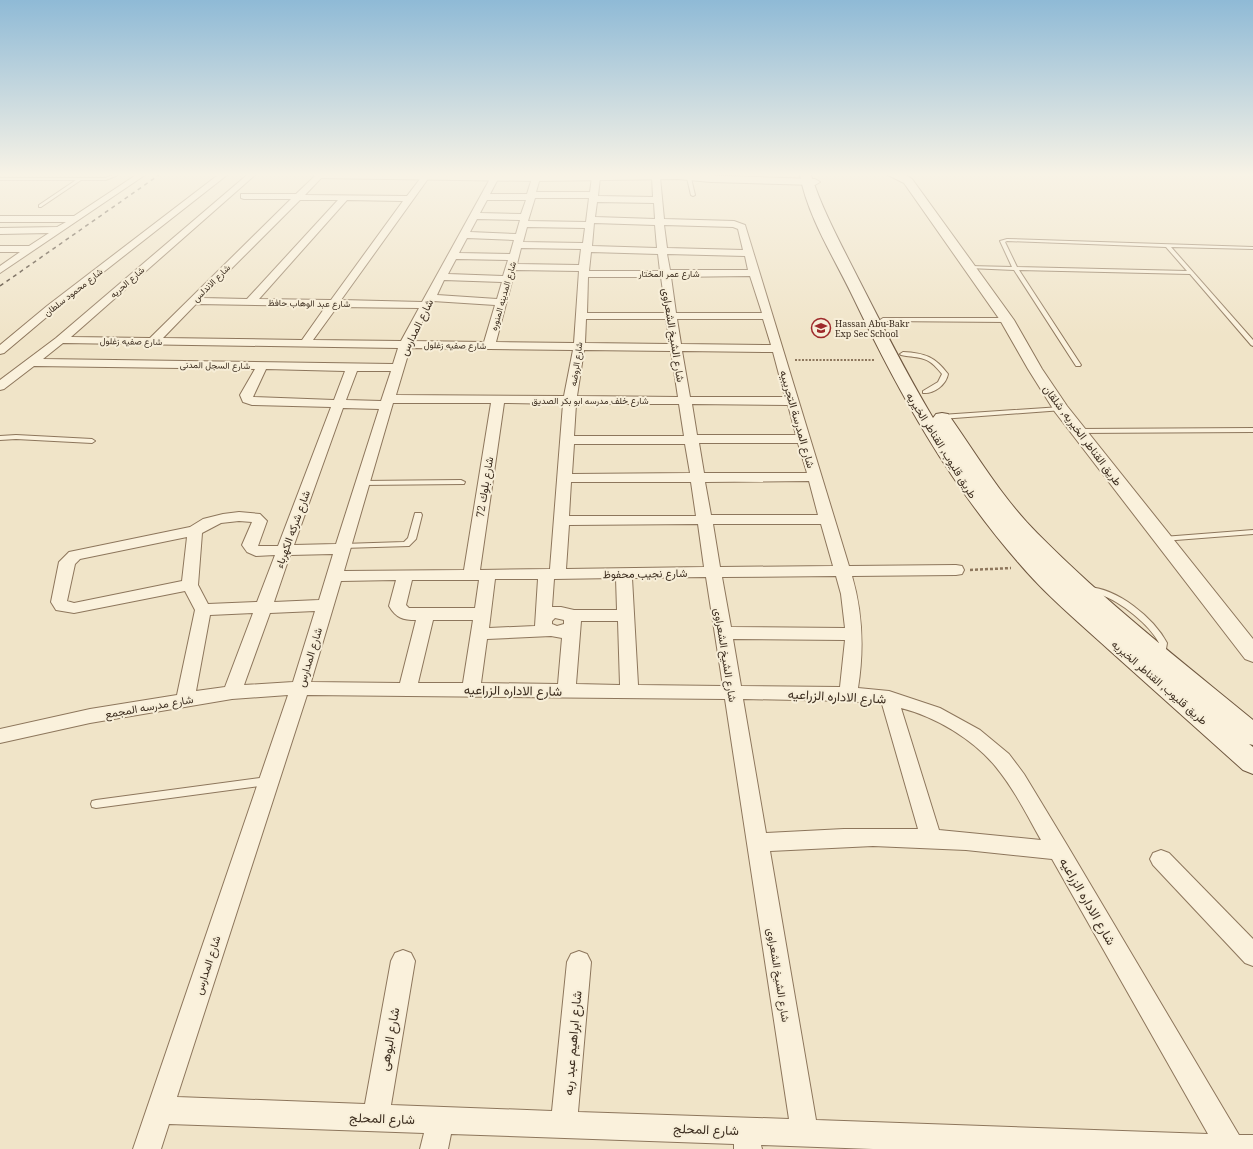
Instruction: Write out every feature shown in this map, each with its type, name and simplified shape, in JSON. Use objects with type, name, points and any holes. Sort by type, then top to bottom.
[{"type":"main road","name":"طريق قليوب, القناطر الخيريه","points":[[827,229],[894,356],[933,418],[1002,507],[1034,542],[1253,763]]},
{"type":"main road","name":"طريق قليوب, القناطر الخيريه","points":[[836,229],[883,320],[894,356],[925,392],[933,418],[963,481],[1008,539],[1033,568],[1146,656],[1253,735]]},
{"type":"street","name":"شارع محمود سلطان","points":[[0,352],[51,308],[154,229]]},
{"type":"street","name":"شارع الحريه","points":[[0,386],[34,362],[189,229]]},
{"type":"street","name":"شارع الاندلس","points":[[152,341],[266,229]]},
{"type":"street","points":[[250,302],[317,229]]},
{"type":"street","points":[[305,343],[389,229]]},
{"type":"street","name":"شارع المدارس","points":[[147,1149],[300,688],[386,402],[405,344],[467,229]]},
{"type":"street","name":"شارع المدينه المنوره","points":[[489,345],[522,229]]},
{"type":"street","name":"شارع الروضه","points":[[546,625],[552,574],[562,521],[570,399],[579,346],[584,271],[589,229]]},
{"type":"street","name":"شارع المدرسة التجريبيه","points":[[662,229],[667,229]]},
{"type":"street","name":"شارع الشيخ الشعراوى","points":[[662,229],[662,251],[676,348],[805,1132]]},
{"type":"street","name":"شارع المدرسة التجريبيه","points":[[741,229],[740,234],[749,253],[849,594],[854,634],[853,668],[848,694]]},
{"type":"street","name":"طريق القناطر الخيريه, شلقان","points":[[942,229],[1007,320],[1035,369],[1061,408],[1253,654]]},
{"type":"street","points":[[0,231],[59,230]]},
{"type":"street","points":[[0,270],[59,230]]},
{"type":"street","points":[[463,235],[587,247],[662,251],[749,253]]},
{"type":"street","points":[[0,249],[31,249]]},
{"type":"street","name":"شارع عمر المختار","points":[[452,256],[584,271],[754,273]]},
{"type":"street","points":[[440,277],[508,279]]},
{"type":"street","name":"شارع عبد الوهاب حافظ","points":[[193,301],[334,304],[501,302]]},
{"type":"street","points":[[581,316],[768,316]]},
{"type":"street","name":"شارع صفيه زغلول","points":[[60,340],[579,346],[676,348],[779,354]]},
{"type":"street","points":[[160,364],[179,342]]},
{"type":"street","points":[[227,365],[245,343]]},
{"type":"street","name":"شارع السجل المدنى","points":[[34,362],[397,368]]},
{"type":"street","name":"شارع خلف مدرسه ابو بكر الصديق","points":[[263,365],[246,395],[247,399],[252,401],[339,404],[570,399],[793,401]]},
{"type":"street","name":"شارع شركه الكهرباء","points":[[232,692],[352,367]]},
{"type":"street","name":"شارع بلوك 72","points":[[471,575],[498,400]]},
{"type":"street","points":[[568,440],[804,439]]},
{"type":"street","points":[[565,478],[815,477]]},
{"type":"street","points":[[190,585],[74,608],[62,606],[59,602],[67,562],[75,555],[195,531],[214,520],[255,517],[260,521],[250,545],[252,549],[256,551],[342,547]]},
{"type":"street","points":[[562,521],[827,519]]},
{"type":"street","points":[[186,700],[203,610],[190,585],[195,531]]},
{"type":"street","name":"شارع نجيب محفوظ","points":[[334,576],[956,570]]},
{"type":"street","points":[[624,573],[629,692]]},
{"type":"street","points":[[471,690],[488,575]]},
{"type":"street","points":[[405,576],[397,606],[398,610],[406,614],[482,614]]},
{"type":"street","points":[[203,610],[325,605]]},
{"type":"street","points":[[407,689],[426,614]]},
{"type":"street","points":[[479,634],[546,625],[560,632],[571,622],[626,615]]},
{"type":"street","points":[[567,691],[571,622]]},
{"type":"street","points":[[723,633],[854,634]]},
{"type":"street","name":"شارع الاداره الزراعيه","points":[[300,688],[848,694],[889,698],[910,703],[941,716],[971,733],[997,754],[1017,780],[1059,851],[1242,1148]]},
{"type":"street","name":"شارع مدرسه المجمع","points":[[0,736],[90,716],[232,692],[300,688]]},
{"type":"street","points":[[889,698],[931,838]]},
{"type":"street","points":[[758,843],[873,837],[931,838],[994,843],[1059,851]]},
{"type":"street","points":[[1161,858],[1253,955]]},
{"type":"street","name":"شارع البوهى","points":[[376,1118],[403,961]]},
{"type":"street","name":"شارع ابراهيم عبد ربه","points":[[564,1124],[579,962]]},
{"type":"street","name":"شارع المحلج","points":[[159,1110],[564,1124],[747,1140],[805,1132],[1242,1148]]},
{"type":"street","points":[[434,1149],[441,1120]]},
{"type":"lane","points":[[1078,364],[1014,267],[1001,243],[1003,241],[1253,248]]},
{"type":"lane","points":[[1167,245],[1253,344]]},
{"type":"lane","points":[[970,267],[1191,273]]},
{"type":"lane","points":[[883,320],[1007,320]]},
{"type":"lane","points":[[894,356],[919,355],[928,357],[935,361],[945,374],[944,379],[941,384],[925,392]]},
{"type":"lane","points":[[933,418],[1061,408]]},
{"type":"lane","points":[[1078,431],[1253,430]]},
{"type":"lane","points":[[0,438],[16,436],[92,441]]},
{"type":"lane","points":[[362,483],[461,482]]},
{"type":"lane","points":[[342,547],[406,544],[412,539],[418,515]]},
{"type":"lane","points":[[1163,539],[1253,532]]},
{"type":"lane","points":[[96,804],[268,781]]},
{"type":"path","points":[[779,354],[894,356]]},
{"type":"path","points":[[956,570],[1033,568]]},
{"type":"railway","points":[[0,286],[82,229]]},
{"type":"place","name":"Hassan Abu-Bakr Exp Sec School","points":[[821,328]]}]
